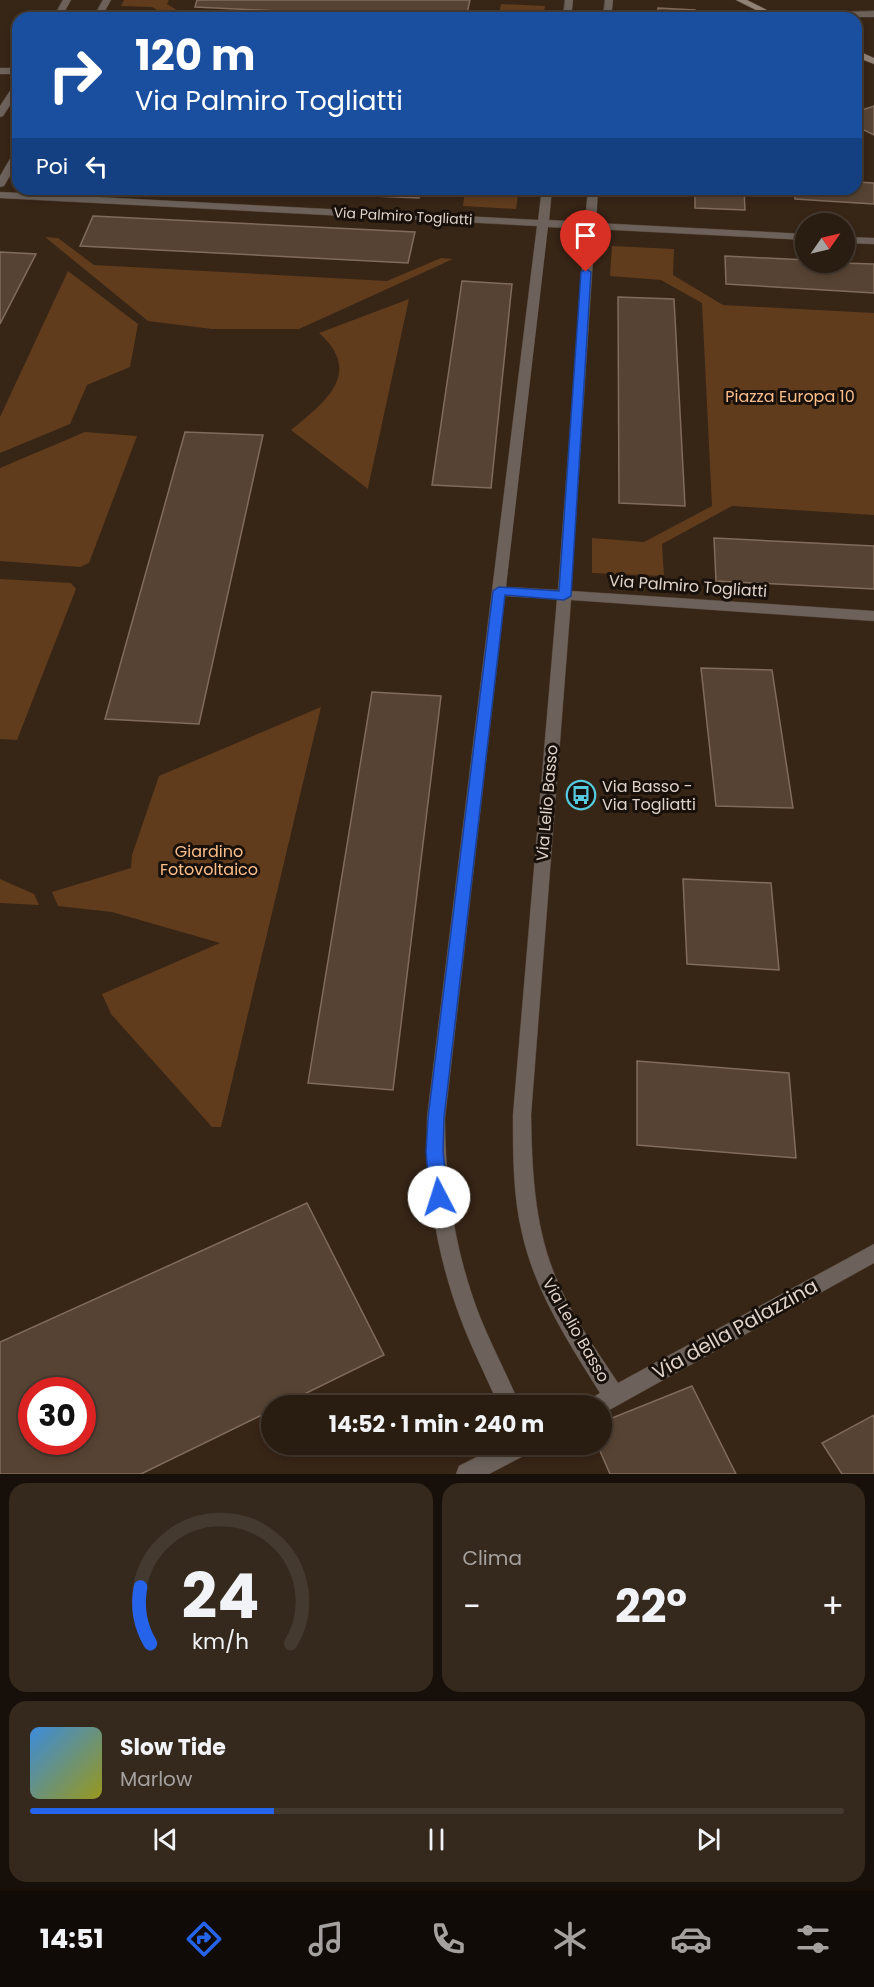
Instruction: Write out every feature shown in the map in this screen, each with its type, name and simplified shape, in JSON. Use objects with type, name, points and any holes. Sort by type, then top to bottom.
[{"type":"main road","points":[[740,0],[767,12]]},
{"type":"street","points":[[0,114],[12,95]]},
{"type":"street","points":[[0,184],[12,164]]},
{"type":"street","name":"Via Palmiro Togliatti","points":[[0,195],[795,236]]},
{"type":"street","points":[[505,1395],[470,1316],[457,1274],[439,1197],[435,1152],[436,1118],[546,195]]},
{"type":"street","name":"Via Lelio Basso","points":[[592,195],[564,596],[522,1114],[522,1176],[530,1223],[543,1272],[572,1328],[602,1395]]},
{"type":"street","points":[[855,240],[874,241]]},
{"type":"street","name":"Via Palmiro Togliatti","points":[[499,591],[874,616]]},
{"type":"street","name":"Via della Palazzina","points":[[612,1397],[874,1253]]},
{"type":"street","points":[[467,1474],[504,1455]]},
{"type":"green space","points":[[124,0],[169,0],[167,4],[180,12],[160,12],[152,7],[121,6]]},
{"type":"green space","points":[[501,4],[545,6],[544,12],[499,12]]},
{"type":"green space","points":[[464,195],[518,195],[516,209],[463,206]]},
{"type":"green space","points":[[45,237],[58,238],[94,265],[387,281],[441,258],[453,259],[299,329],[212,329],[148,321]]},
{"type":"green space","name":"Piazza Europa 10","points":[[612,246],[674,249],[673,275],[723,305],[874,313],[874,515],[732,506],[662,544],[664,576],[592,573],[592,538],[644,542],[712,506],[702,303],[661,280],[610,276]]},
{"type":"green space","points":[[68,271],[138,324],[130,367],[87,385],[70,424],[0,453],[0,417]]},
{"type":"green space","points":[[409,299],[368,489],[291,430],[327,398],[339,374],[338,361],[332,348],[319,333]]},
{"type":"green space","points":[[85,432],[137,436],[89,563],[80,567],[0,561],[0,468]]},
{"type":"green space","points":[[0,579],[71,583],[76,589],[17,740],[0,739]]},
{"type":"green space","name":"Giardino Fotovoltaico","points":[[321,707],[221,1127],[212,1127],[111,1014],[102,994],[220,943],[112,912],[58,906],[52,892],[131,868],[132,855],[159,776]]},
{"type":"green space","points":[[0,879],[34,894],[39,905],[0,903]]},
{"type":"building","points":[[197,0],[470,0],[467,12],[300,12],[195,7]]},
{"type":"building","points":[[658,8],[695,10],[695,12],[658,12]]},
{"type":"building","points":[[874,106],[874,135],[862,129],[862,110]]},
{"type":"building","points":[[862,182],[874,183],[874,204],[795,199],[795,195],[862,195]]},
{"type":"building","points":[[347,195],[419,195],[419,198]]},
{"type":"building","points":[[695,195],[744,195],[745,210],[695,208]]},
{"type":"building","points":[[93,216],[415,232],[408,263],[80,246]]},
{"type":"building","points":[[0,252],[36,254],[0,324]]},
{"type":"building","points":[[725,256],[795,259],[795,273],[855,273],[855,263],[874,264],[874,293],[726,284]]},
{"type":"building","points":[[462,281],[512,284],[491,488],[432,485]]},
{"type":"building","points":[[618,297],[674,299],[685,506],[619,503]]},
{"type":"building","points":[[185,432],[263,435],[199,724],[105,719]]},
{"type":"building","points":[[714,538],[874,546],[874,589],[716,581]]},
{"type":"building","points":[[701,668],[772,670],[793,808],[716,806]]},
{"type":"building","points":[[372,692],[441,696],[393,1090],[308,1083]]},
{"type":"building","points":[[683,879],[771,883],[779,970],[687,964]]},
{"type":"building","points":[[637,1061],[789,1073],[796,1158],[637,1145]]},
{"type":"building","points":[[307,1203],[384,1355],[302,1395],[261,1395],[261,1415],[141,1474],[0,1474],[0,1342]]},
{"type":"building","points":[[692,1386],[736,1474],[610,1474],[602,1455],[612,1455],[612,1418]]},
{"type":"building","points":[[874,1415],[874,1474],[842,1474],[822,1443]]},
{"type":"place","name":"Via Basso - Via Togliatti","points":[[581,795]]},
{"type":"route","points":[[439,1197],[435,1152],[436,1118],[499,591],[564,596],[586,272]]}]
